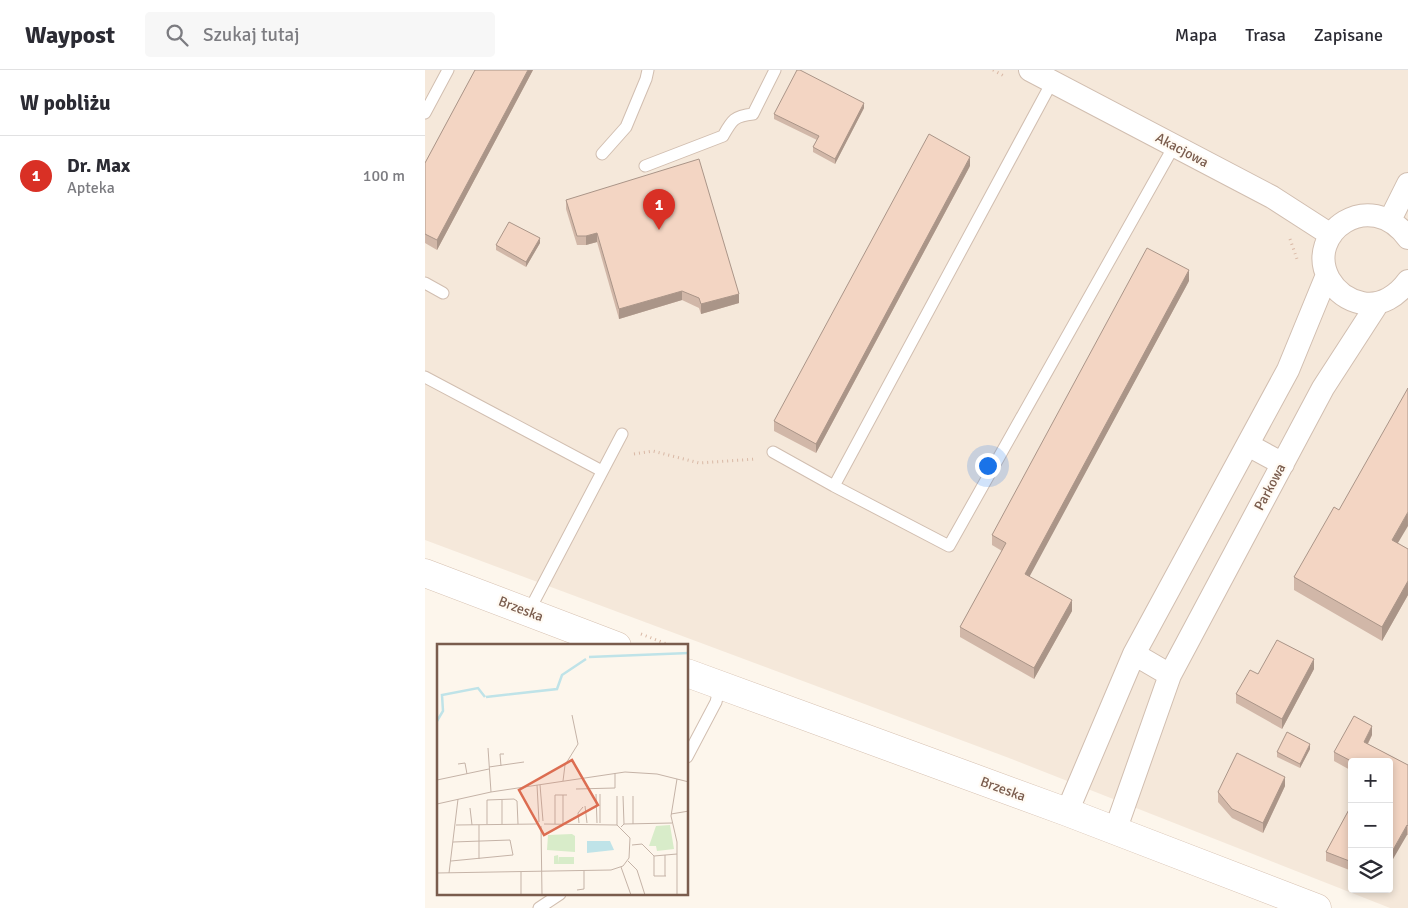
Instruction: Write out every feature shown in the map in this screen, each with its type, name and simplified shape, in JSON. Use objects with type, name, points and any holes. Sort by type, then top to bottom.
[{"type":"street","name":"Akacjowa","points":[[1030,70],[1048,89],[1174,146],[1272,197],[1331,235]]},
{"type":"street","points":[[1390,220],[1408,184]]},
{"type":"street","points":[[1408,238],[1401,228],[1390,220],[1377,215],[1351,218],[1340,225],[1331,235],[1325,248],[1324,261],[1327,275],[1333,286],[1342,295],[1353,301],[1365,304],[1388,300],[1408,280]]},
{"type":"street","points":[[1067,812],[1134,654],[1288,370],[1327,275]]},
{"type":"street","name":"Parkowa","points":[[1115,831],[1170,675],[1323,388],[1378,303]]},
{"type":"street","points":[[1248,445],[1283,464]]},
{"type":"street","name":"Brzeska","points":[[425,573],[612,644]]},
{"type":"street","points":[[1134,654],[1170,675]]},
{"type":"street","name":"Brzeska","points":[[689,674],[1067,812],[1317,908]]},
{"type":"lane","points":[[425,113],[448,70]]},
{"type":"lane","points":[[602,154],[626,127],[648,70]]},
{"type":"lane","points":[[645,166],[723,136],[731,121],[742,115],[753,114],[775,70]]},
{"type":"lane","points":[[834,486],[1048,89]]},
{"type":"lane","points":[[773,452],[949,546],[1174,146]]},
{"type":"lane","points":[[425,283],[443,293]]},
{"type":"lane","points":[[425,377],[602,471]]},
{"type":"lane","points":[[529,611],[623,434]]},
{"type":"lane","points":[[689,753],[716,702],[720,686]]},
{"type":"lane","points":[[539,908],[557,896]]},
{"type":"path","points":[[993,70],[1048,89]]},
{"type":"path","points":[[1287,233],[1300,266]]},
{"type":"path","points":[[611,456],[653,451],[699,463],[753,461],[773,452]]},
{"type":"shaded area","points":[[425,70],[1408,70],[1408,908],[1390,908],[1352,893],[1393,893],[1393,758],[1348,758],[1348,891],[1009,758],[425,540]]},
{"type":"building","points":[[475,70],[528,70],[437,240],[425,234],[425,163]]},
{"type":"building","points":[[797,70],[864,103],[835,159],[813,147],[819,136],[774,114]]},
{"type":"building","points":[[929,134],[970,157],[816,444],[774,421]]},
{"type":"building","points":[[699,159],[739,294],[701,304],[699,298],[682,291],[619,309],[597,233],[577,236],[566,200]]},
{"type":"building","points":[[509,222],[540,238],[526,262],[496,245]]},
{"type":"building","points":[[1147,248],[1189,270],[1025,574],[1072,600],[1034,668],[960,627],[1006,543],[992,535]]},
{"type":"building","points":[[1408,388],[1408,512],[1392,540],[1408,549],[1408,581],[1382,627],[1294,577],[1334,507],[1339,510]]},
{"type":"building","points":[[1277,640],[1314,659],[1282,719],[1236,694],[1250,670],[1258,674]]},
{"type":"building","points":[[1354,716],[1372,726],[1364,742],[1408,765],[1408,826],[1393,850],[1393,758],[1348,759],[1334,752]]},
{"type":"building","points":[[1287,732],[1310,744],[1300,764],[1277,752]]},
{"type":"building","points":[[1237,753],[1285,777],[1263,823],[1232,809],[1218,792]]},
{"type":"building","points":[[1348,811],[1348,860],[1326,852]]},
{"type":"place","name":"Dr. Max","points":[[659,230]]}]
